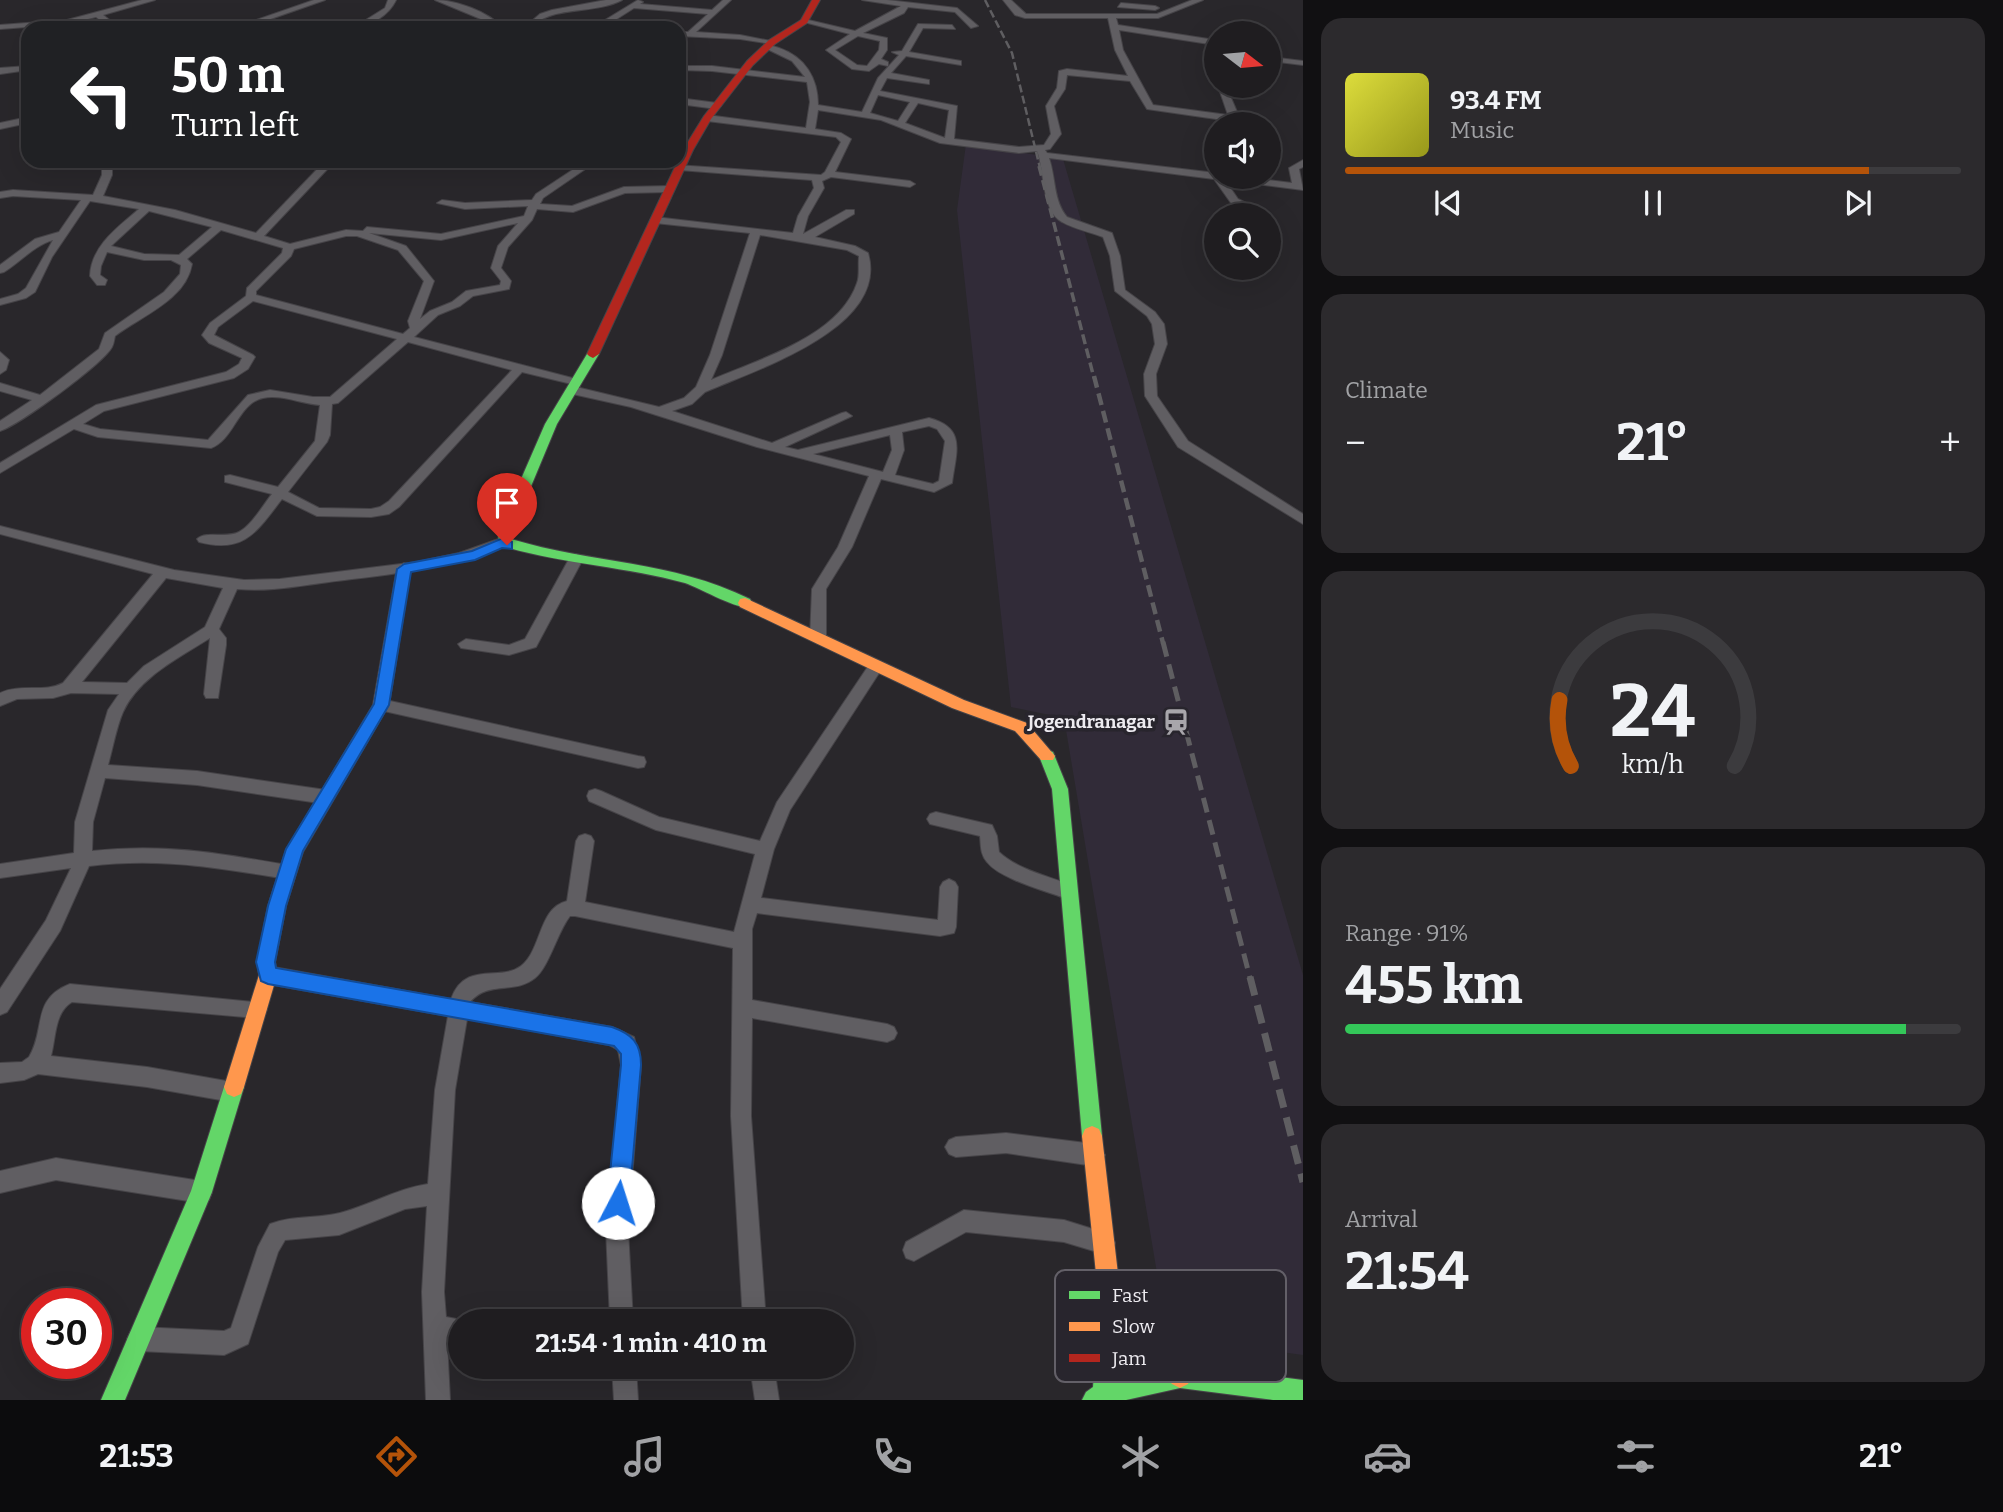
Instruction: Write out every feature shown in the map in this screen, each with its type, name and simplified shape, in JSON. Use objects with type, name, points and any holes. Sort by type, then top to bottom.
[{"type":"street","points":[[68,21],[151,0]]},
{"type":"street","points":[[258,21],[321,0]]},
{"type":"street","points":[[369,21],[388,9],[392,0]]},
{"type":"street","points":[[439,0],[491,21]]},
{"type":"street","points":[[537,21],[555,12],[618,0]]},
{"type":"street","points":[[608,21],[644,0]]},
{"type":"street","points":[[686,33],[727,0]]},
{"type":"street","points":[[686,155],[712,112],[742,74],[770,44],[804,21],[816,0]]},
{"type":"street","points":[[864,114],[885,75],[904,54],[921,26],[974,30],[961,12],[951,9],[866,0]]},
{"type":"street","points":[[1007,0],[1021,15],[1114,21],[1204,40]]},
{"type":"street","points":[[1114,21],[1158,16],[1199,0]]},
{"type":"street","points":[[1171,11],[1122,2],[1114,21],[1116,44],[1144,102],[1150,107],[1204,116]]},
{"type":"street","points":[[804,21],[856,33],[884,40],[877,62],[869,69],[859,69],[830,52],[856,33],[901,11],[906,4]]},
{"type":"street","points":[[631,6],[714,12]]},
{"type":"street","points":[[1087,7],[1090,18]]},
{"type":"street","points":[[1033,8],[1038,16]]},
{"type":"street","points":[[951,9],[949,22],[952,27]]},
{"type":"street","points":[[98,15],[106,21]]},
{"type":"street","points":[[0,27],[21,26]]},
{"type":"street","points":[[686,35],[740,37],[770,44],[798,62],[808,72],[816,107],[810,131]]},
{"type":"street","points":[[883,50],[930,62],[958,63]]},
{"type":"street","points":[[1281,60],[1303,63]]},
{"type":"street","points":[[877,62],[893,65]]},
{"type":"street","points":[[686,68],[707,67],[742,74],[810,80]]},
{"type":"street","points":[[0,71],[21,69]]},
{"type":"street","points":[[1041,151],[1049,146],[1056,134],[1049,110],[1051,99],[1061,89],[1062,73],[1133,79]]},
{"type":"street","points":[[885,75],[926,82]]},
{"type":"street","points":[[874,92],[954,107],[949,141]]},
{"type":"street","points":[[900,124],[915,103],[914,100]]},
{"type":"street","points":[[686,103],[712,112],[846,139],[829,174]]},
{"type":"street","points":[[816,107],[864,114],[949,141],[1041,151],[1204,175]]},
{"type":"street","points":[[0,126],[21,122]]},
{"type":"street","points":[[1041,151],[1058,215],[1108,235],[1121,291],[1151,314],[1158,324],[1161,344],[1150,380],[1151,396],[1160,413],[1188,449],[1303,520]]},
{"type":"street","points":[[1281,184],[1300,186],[1294,168],[1303,163]]},
{"type":"street","points":[[0,302],[22,296],[32,290],[47,257],[92,198],[107,175],[107,168]]},
{"type":"street","points":[[258,237],[323,168]]},
{"type":"street","points":[[72,424],[98,433],[205,445],[215,442],[248,401],[263,393],[316,403],[341,395],[434,313],[456,304],[470,293],[505,287],[506,281],[496,268],[506,241],[542,193],[581,168]]},
{"type":"street","points":[[503,542],[538,452],[628,286],[679,168]]},
{"type":"street","points":[[686,168],[817,179],[829,174],[910,184]]},
{"type":"street","points":[[802,237],[803,216],[819,188],[817,179]]},
{"type":"street","points":[[442,203],[573,209],[624,190],[669,189]]},
{"type":"street","points":[[1229,189],[1234,201],[1238,203]]},
{"type":"street","points":[[1,194],[92,198],[147,208],[289,247],[346,233],[373,230],[446,236],[532,209]]},
{"type":"street","points":[[101,283],[102,280],[94,274],[104,248],[109,240],[147,208]]},
{"type":"street","points":[[802,237],[850,212]]},
{"type":"street","points":[[655,220],[828,240],[862,253],[866,278],[849,305],[818,335],[792,352],[729,375],[701,389],[688,401],[661,411]]},
{"type":"street","points":[[181,259],[219,226]]},
{"type":"street","points":[[358,233],[402,248],[428,278],[414,321],[415,328]]},
{"type":"street","points":[[701,389],[716,355],[755,233]]},
{"type":"street","points":[[0,270],[39,241],[62,234]]},
{"type":"street","points":[[251,297],[251,290],[287,254],[289,247]]},
{"type":"street","points":[[0,427],[106,349],[109,335],[113,331],[174,290],[187,270],[187,264],[181,259],[166,255],[142,257],[104,248]]},
{"type":"street","points":[[25,254],[47,257]]},
{"type":"street","points":[[251,297],[519,369],[799,454],[934,488],[945,483],[950,441],[942,426],[929,422],[799,454]]},
{"type":"street","points":[[0,469],[100,408],[218,381],[244,366],[249,357],[213,341],[208,335],[214,325],[251,297]]},
{"type":"street","points":[[0,356],[3,360],[0,370]]},
{"type":"street","points":[[230,479],[282,493],[317,512],[384,511],[394,504],[519,369]]},
{"type":"street","points":[[0,387],[41,399]]},
{"type":"street","points":[[204,539],[223,541],[242,537],[282,493],[324,435],[326,402]]},
{"type":"street","points":[[774,447],[846,416]]},
{"type":"street","points":[[818,639],[819,589],[898,450],[895,429]]},
{"type":"street","points":[[0,530],[164,571],[232,584],[285,582],[404,569],[475,555],[503,542],[521,549],[690,580],[712,587],[958,704],[1021,727],[1040,745],[1060,789],[1094,1155],[1108,1270]]},
{"type":"street","points":[[466,645],[509,650],[531,643],[576,559]]},
{"type":"street","points":[[113,1400],[201,1192],[268,975],[266,962],[279,897],[287,872],[304,832],[382,705],[404,569]]},
{"type":"street","points":[[69,687],[164,571]]},
{"type":"street","points":[[0,1006],[53,925],[83,858],[84,822],[113,718],[131,689],[149,670],[211,630],[232,584]]},
{"type":"street","points":[[211,630],[218,638],[212,694]]},
{"type":"street","points":[[754,1309],[741,1115],[743,929],[765,849],[783,807],[876,666]]},
{"type":"street","points":[[0,699],[12,692],[59,691],[69,687],[131,689]]},
{"type":"street","points":[[382,705],[638,762]]},
{"type":"street","points":[[98,771],[197,778],[326,797]]},
{"type":"street","points":[[595,796],[656,823],[765,849]]},
{"type":"street","points":[[936,819],[986,831],[989,835],[989,850],[1001,864],[1068,891]]},
{"type":"street","points":[[575,908],[585,841]]},
{"type":"street","points":[[0,870],[83,858],[192,856],[287,872]]},
{"type":"street","points":[[750,904],[940,928],[947,927],[950,920],[949,887]]},
{"type":"street","points":[[438,1400],[433,1292],[438,1193],[445,1090],[460,997],[476,983],[516,978],[528,972],[537,961],[559,914],[565,909],[575,908],[743,942]]},
{"type":"street","points":[[268,975],[612,1036],[627,1044],[631,1065],[617,1229],[621,1309]]},
{"type":"street","points":[[0,1073],[27,1070],[35,1064],[41,1054],[54,1003],[70,993],[257,1009]]},
{"type":"street","points":[[743,1007],[887,1033]]},
{"type":"street","points":[[35,1064],[146,1077],[232,1092]]},
{"type":"street","points":[[956,1147],[1006,1143],[1094,1155]]},
{"type":"street","points":[[0,1182],[56,1169],[201,1192]]},
{"type":"street","points":[[139,1339],[224,1343],[240,1336],[269,1247],[278,1232],[289,1228],[339,1224],[405,1198],[438,1193]]},
{"type":"street","points":[[914,1250],[964,1221],[1064,1231],[1104,1243]]},
{"type":"street","points":[[436,1327],[448,1328]]},
{"type":"street","points":[[625,1379],[626,1400]]},
{"type":"street","points":[[764,1379],[767,1400]]},
{"type":"street","points":[[1099,1396],[1156,1382]]},
{"type":"street","points":[[1199,1382],[1228,1391],[1299,1392]]},
{"type":"shaded area","points":[[966,144],[1063,159],[1303,975],[1303,1355],[1286,1353],[1286,1270],[1156,1270],[1064,718],[1011,707],[957,210]]},
{"type":"railway","points":[[985,0],[1012,53],[1040,168]]},
{"type":"railway","points":[[1039,166],[1094,378]]},
{"type":"railway","points":[[1094,376],[1163,643]]},
{"type":"railway","points":[[1163,642],[1250,978]]},
{"type":"railway","points":[[1250,977],[1303,1182]]},
{"type":"traffic: fast","points":[[593,354],[551,424],[505,532],[504,542],[549,554],[684,578],[745,603]]},
{"type":"traffic: fast","points":[[1047,756],[1060,789],[1092,1136]]},
{"type":"traffic: fast","points":[[113,1400],[201,1192],[234,1087]]},
{"type":"traffic: fast","points":[[1104,1393],[1105,1382]]},
{"type":"traffic: fast","points":[[1094,1400],[1104,1393],[1153,1382]]},
{"type":"traffic: fast","points":[[1226,1382],[1303,1392]]},
{"type":"traffic: slow","points":[[234,1087],[268,975],[266,962],[277,906],[295,850],[381,705],[404,568]]},
{"type":"traffic: slow","points":[[745,603],[958,704],[1021,727],[1047,756]]},
{"type":"traffic: slow","points":[[1092,1136],[1107,1270]]},
{"type":"traffic: jam","points":[[686,154],[707,118],[750,63],[772,42],[804,21],[816,0]]},
{"type":"traffic: jam","points":[[593,354],[680,168]]},
{"type":"place","name":"Jogendranagar","points":[[1176,722]]},
{"type":"route","points":[[507,545],[503,542],[475,555],[404,569],[382,705],[295,849],[277,906],[266,962],[268,975],[612,1036],[621,1040],[627,1044],[631,1054],[631,1065],[618,1203]]}]
